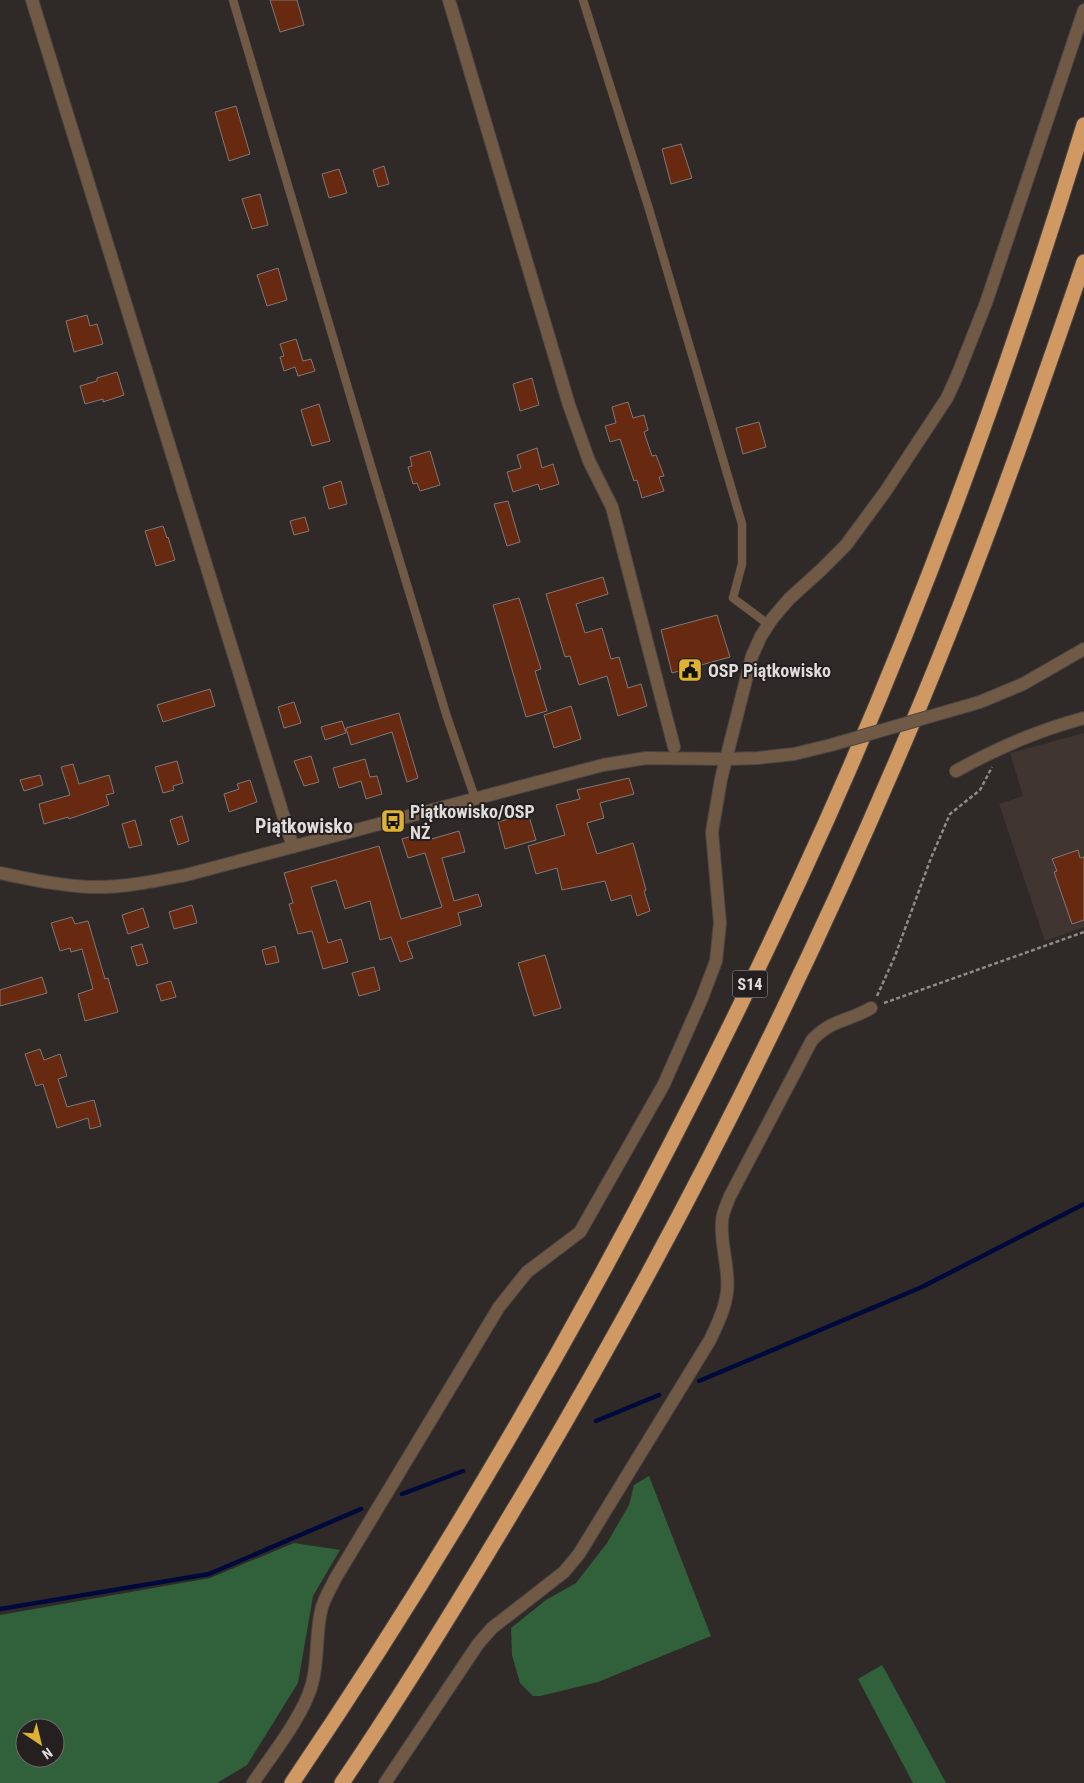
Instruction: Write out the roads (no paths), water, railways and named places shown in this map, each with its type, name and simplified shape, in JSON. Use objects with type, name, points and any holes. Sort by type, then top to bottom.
[{"type":"highway","name":"S14","points":[[292,1783],[435,1563],[535,1394],[604,1271],[666,1153],[746,993],[801,876],[863,735],[916,605],[990,410],[1052,228],[1084,125]]},
{"type":"highway","name":"S14","points":[[342,1783],[473,1579],[580,1398],[714,1150],[778,1021],[884,790],[955,617],[1030,420],[1084,262]]},
{"type":"street","points":[[32,0],[293,847]]},
{"type":"street","points":[[449,0],[569,405],[589,461],[612,507],[674,747]]},
{"type":"street","points":[[253,1783],[296,1719],[312,1686],[317,1660],[318,1631],[322,1606],[335,1579],[499,1307],[527,1272],[580,1232],[664,1084],[702,998],[716,961],[720,922],[712,832],[721,778],[752,656],[768,624],[789,599],[846,545],[885,492],[947,398],[986,304],[1084,10]]},
{"type":"street","points":[[0,873],[58,885],[125,886],[186,875],[475,798],[624,761],[665,757],[758,758],[794,754],[840,743],[980,702],[1023,684],[1084,649]]},
{"type":"street","points":[[956,771],[1003,746],[1084,718]]},
{"type":"street","points":[[385,1783],[478,1644],[492,1628],[564,1572],[579,1554],[710,1340],[722,1313],[727,1291],[722,1241],[722,1219],[730,1196],[812,1040],[832,1023],[858,1015],[870,1008]]},
{"type":"lane","points":[[233,0],[447,717],[475,798]]},
{"type":"lane","points":[[583,0],[649,209],[742,524],[742,564],[733,598],[768,624]]},
{"type":"waterway","points":[[699,1381],[922,1287],[1084,1204]]},
{"type":"waterway","points":[[596,1421],[659,1395]]},
{"type":"waterway","points":[[402,1494],[463,1471]]},
{"type":"waterway","points":[[0,1609],[209,1574],[361,1509]]},
{"type":"place","name":"OSP Piątkowisko","points":[[690,670]]},
{"type":"place","name":"Piątkowisko/OSP NŻ","points":[[393,821]]},
{"type":"district","name":"Piątkowisko","points":[[304,826]]}]
